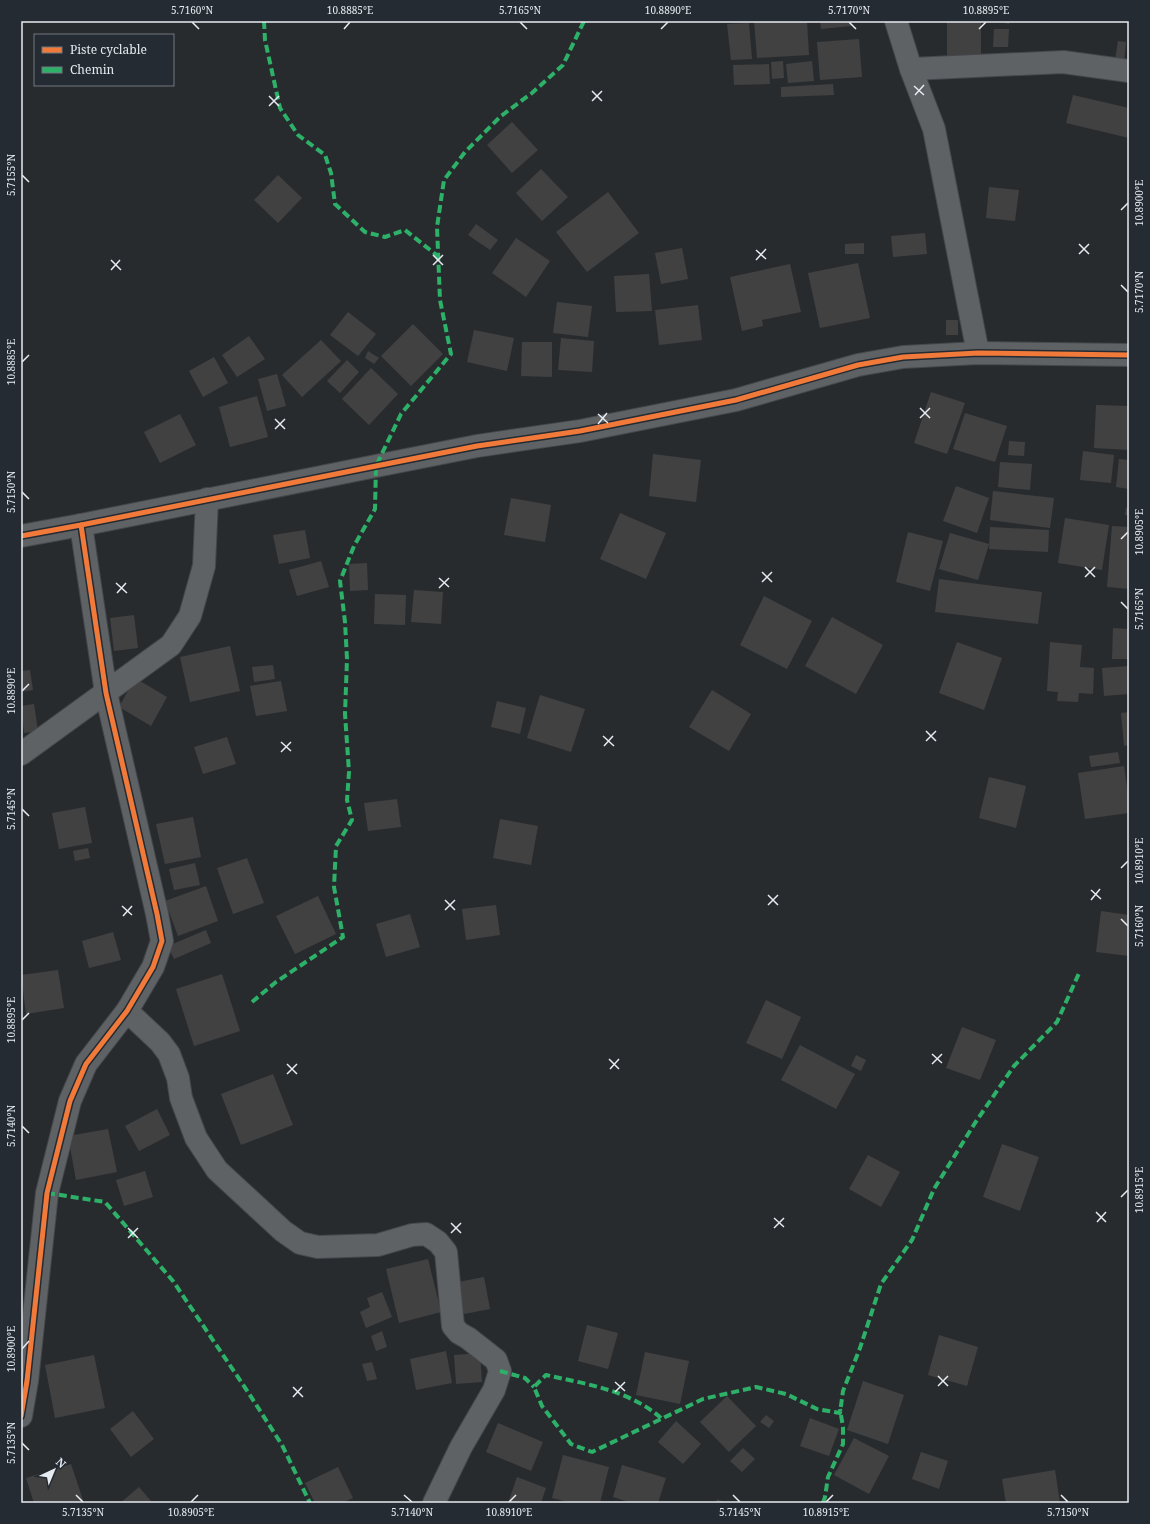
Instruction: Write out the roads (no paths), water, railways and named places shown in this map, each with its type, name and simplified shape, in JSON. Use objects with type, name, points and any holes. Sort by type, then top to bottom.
[{"type":"street","points":[[896,21],[911,69],[934,129],[978,353]]},
{"type":"street","points":[[911,69],[1063,62],[1129,71]]},
{"type":"street","points":[[21,536],[477,446],[580,432],[736,400],[858,365],[903,357],[978,353],[1129,355]]},
{"type":"street","points":[[21,754],[171,644],[190,616],[204,566],[207,499]]},
{"type":"street","points":[[21,1416],[27,1381],[47,1193],[70,1101],[86,1064],[127,1011],[153,967],[162,941],[158,914],[106,693],[81,525]]},
{"type":"street","points":[[127,1011],[160,1042],[169,1054],[178,1078],[181,1098],[196,1138],[217,1170],[283,1231],[300,1244],[318,1247],[378,1245],[426,1234],[438,1242],[446,1252],[453,1326],[459,1333],[468,1338],[496,1360],[500,1371],[494,1390],[461,1447],[434,1503]]}]
